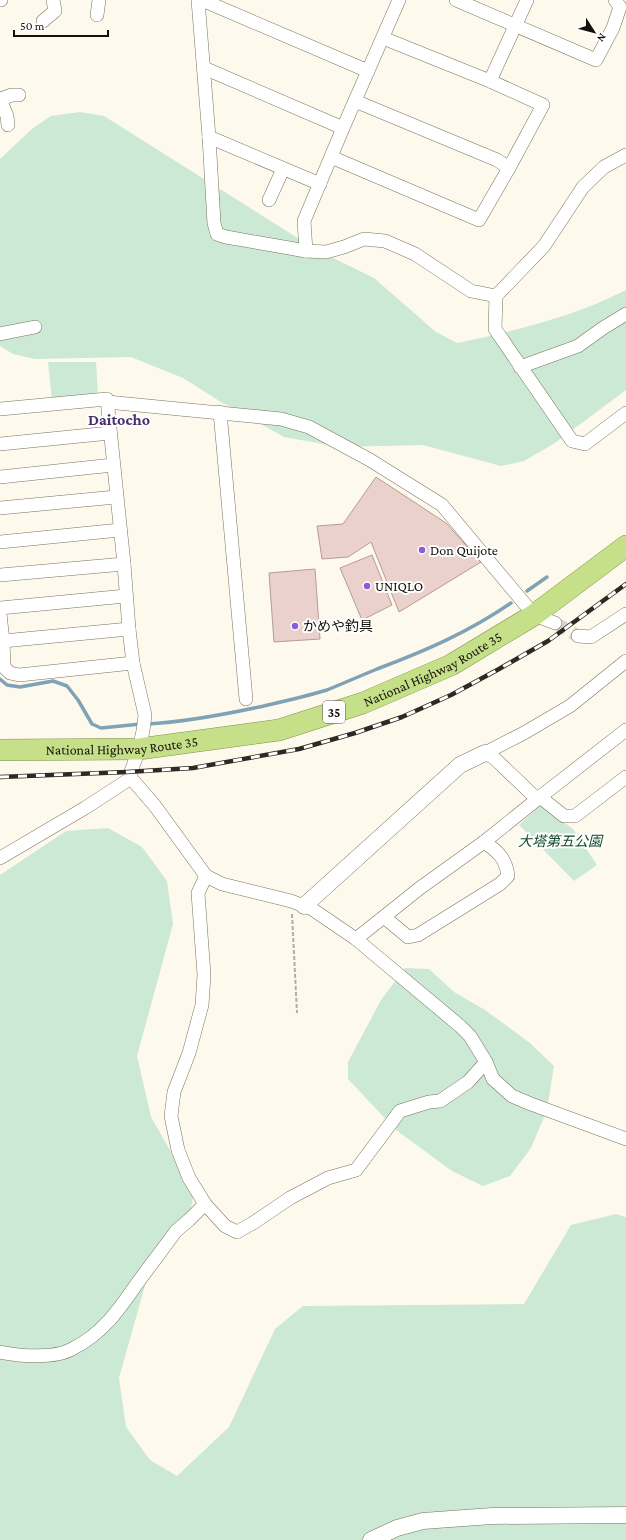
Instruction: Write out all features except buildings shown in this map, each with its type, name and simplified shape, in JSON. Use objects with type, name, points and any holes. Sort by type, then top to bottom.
[{"type":"highway","name":"National Highway Route 35","points":[[0,750],[279,730],[362,703],[451,665],[534,615],[626,546]]},
{"type":"street","points":[[43,21],[55,11],[53,0]]},
{"type":"street","points":[[97,15],[99,0]]},
{"type":"street","points":[[198,0],[214,223],[217,234],[226,238],[306,251],[326,252],[364,239],[385,241],[415,254],[471,290],[496,296]]},
{"type":"street","points":[[202,0],[368,71]]},
{"type":"street","points":[[456,0],[596,60],[613,28],[620,7],[617,1]]},
{"type":"street","points":[[490,80],[527,0]]},
{"type":"street","points":[[306,251],[304,221],[343,128],[384,38],[397,1]]},
{"type":"street","points":[[331,156],[479,220],[543,105],[490,80],[384,38]]},
{"type":"street","points":[[204,68],[343,128]]},
{"type":"street","points":[[8,125],[7,116],[0,99],[12,95],[19,95]]},
{"type":"street","points":[[355,101],[496,160],[509,168]]},
{"type":"street","points":[[209,137],[320,184]]},
{"type":"street","points":[[626,155],[604,167],[583,187],[544,246],[496,296],[495,329],[572,441],[585,444],[626,413]]},
{"type":"street","points":[[269,200],[283,169]]},
{"type":"street","points":[[520,367],[578,346],[626,314]]},
{"type":"street","points":[[0,334],[34,327]]},
{"type":"street","points":[[0,409],[107,399],[107,402],[281,419],[309,427],[370,460],[442,505],[534,615],[555,623]]},
{"type":"street","points":[[107,402],[133,663],[145,715],[141,740],[131,772],[131,778],[155,806],[206,876],[222,884],[298,903],[312,909],[356,939],[460,1026],[470,1036],[486,1062],[493,1079],[512,1096],[626,1139]]},
{"type":"street","points":[[220,412],[246,699]]},
{"type":"street","points":[[0,444],[110,433]]},
{"type":"street","points":[[0,477],[113,465]]},
{"type":"street","points":[[0,508],[116,497]]},
{"type":"street","points":[[0,542],[120,530]]},
{"type":"street","points":[[0,575],[124,564]]},
{"type":"street","points":[[0,608],[126,596]]},
{"type":"street","points":[[0,614],[4,667],[10,673],[19,674],[133,663]]},
{"type":"street","points":[[578,636],[591,637],[626,614]]},
{"type":"street","points":[[3,641],[129,629]]},
{"type":"street","points":[[298,903],[460,765],[524,733],[570,706],[626,661]]},
{"type":"street","points":[[356,939],[420,888],[484,842],[626,730]]},
{"type":"street","points":[[484,753],[494,758],[539,798],[564,816],[575,816],[626,777]]},
{"type":"street","points":[[0,858],[85,808],[131,778]]},
{"type":"street","points":[[384,916],[408,937],[418,935],[500,884],[508,876],[506,864],[495,849],[484,842]]},
{"type":"street","points":[[206,876],[198,892],[204,975],[202,1005],[189,1053],[174,1092],[171,1116],[178,1150],[189,1178],[205,1204],[225,1226],[237,1232],[290,1198],[328,1178],[356,1170],[400,1111],[429,1102],[440,1101],[468,1082],[486,1062]]},
{"type":"street","points":[[0,1352],[49,1355],[71,1350],[96,1334],[111,1320],[176,1230],[189,1220],[205,1204]]},
{"type":"street","points":[[370,1540],[397,1528],[423,1521],[492,1516],[626,1515]]},
{"type":"path","points":[[296,1013],[298,903]]},
{"type":"green space","points":[[80,112],[104,116],[315,249],[374,278],[436,332],[457,343],[543,322],[606,300],[626,290],[626,390],[555,443],[524,461],[501,466],[423,445],[340,447],[284,437],[221,402],[183,378],[131,357],[35,359],[13,354],[0,346],[0,159],[33,128],[51,116]]},
{"type":"green space","points":[[48,362],[96,362],[98,396],[52,400]]},
{"type":"green space","name":"大塔第五公園","points":[[541,805],[573,829],[597,865],[574,881],[519,825]]},
{"type":"green space","points":[[108,828],[142,847],[167,881],[173,924],[137,1056],[151,1117],[194,1192],[188,1225],[146,1282],[119,1378],[126,1427],[150,1460],[177,1476],[229,1427],[275,1329],[303,1306],[524,1304],[571,1225],[616,1214],[626,1217],[626,1540],[0,1540],[0,875],[66,831]]},
{"type":"green space","points":[[405,968],[429,969],[454,992],[485,1010],[530,1043],[554,1066],[547,1110],[531,1148],[510,1176],[483,1186],[452,1171],[396,1130],[348,1079],[348,1062],[381,1000]]},
{"type":"waterway","points":[[527,591],[547,577]]},
{"type":"waterway","points":[[147,724],[189,720],[231,713],[327,690],[463,632],[511,603]]},
{"type":"waterway","points":[[0,679],[7,685],[20,687],[53,681],[67,686],[78,700],[92,724],[101,728],[141,724]]},
{"type":"tunnel","points":[[555,623],[578,636]]},
{"type":"railway","points":[[0,777],[193,768],[299,749],[355,733],[402,717],[451,695],[499,669],[548,641],[626,584]]},
{"type":"place","name":"Don Quijote","points":[[422,550]]},
{"type":"place","name":"UNIQLO","points":[[367,586]]},
{"type":"place","name":"かめや釣具","points":[[295,626]]},
{"type":"district","name":"Daitocho","points":[[119,419]]}]
